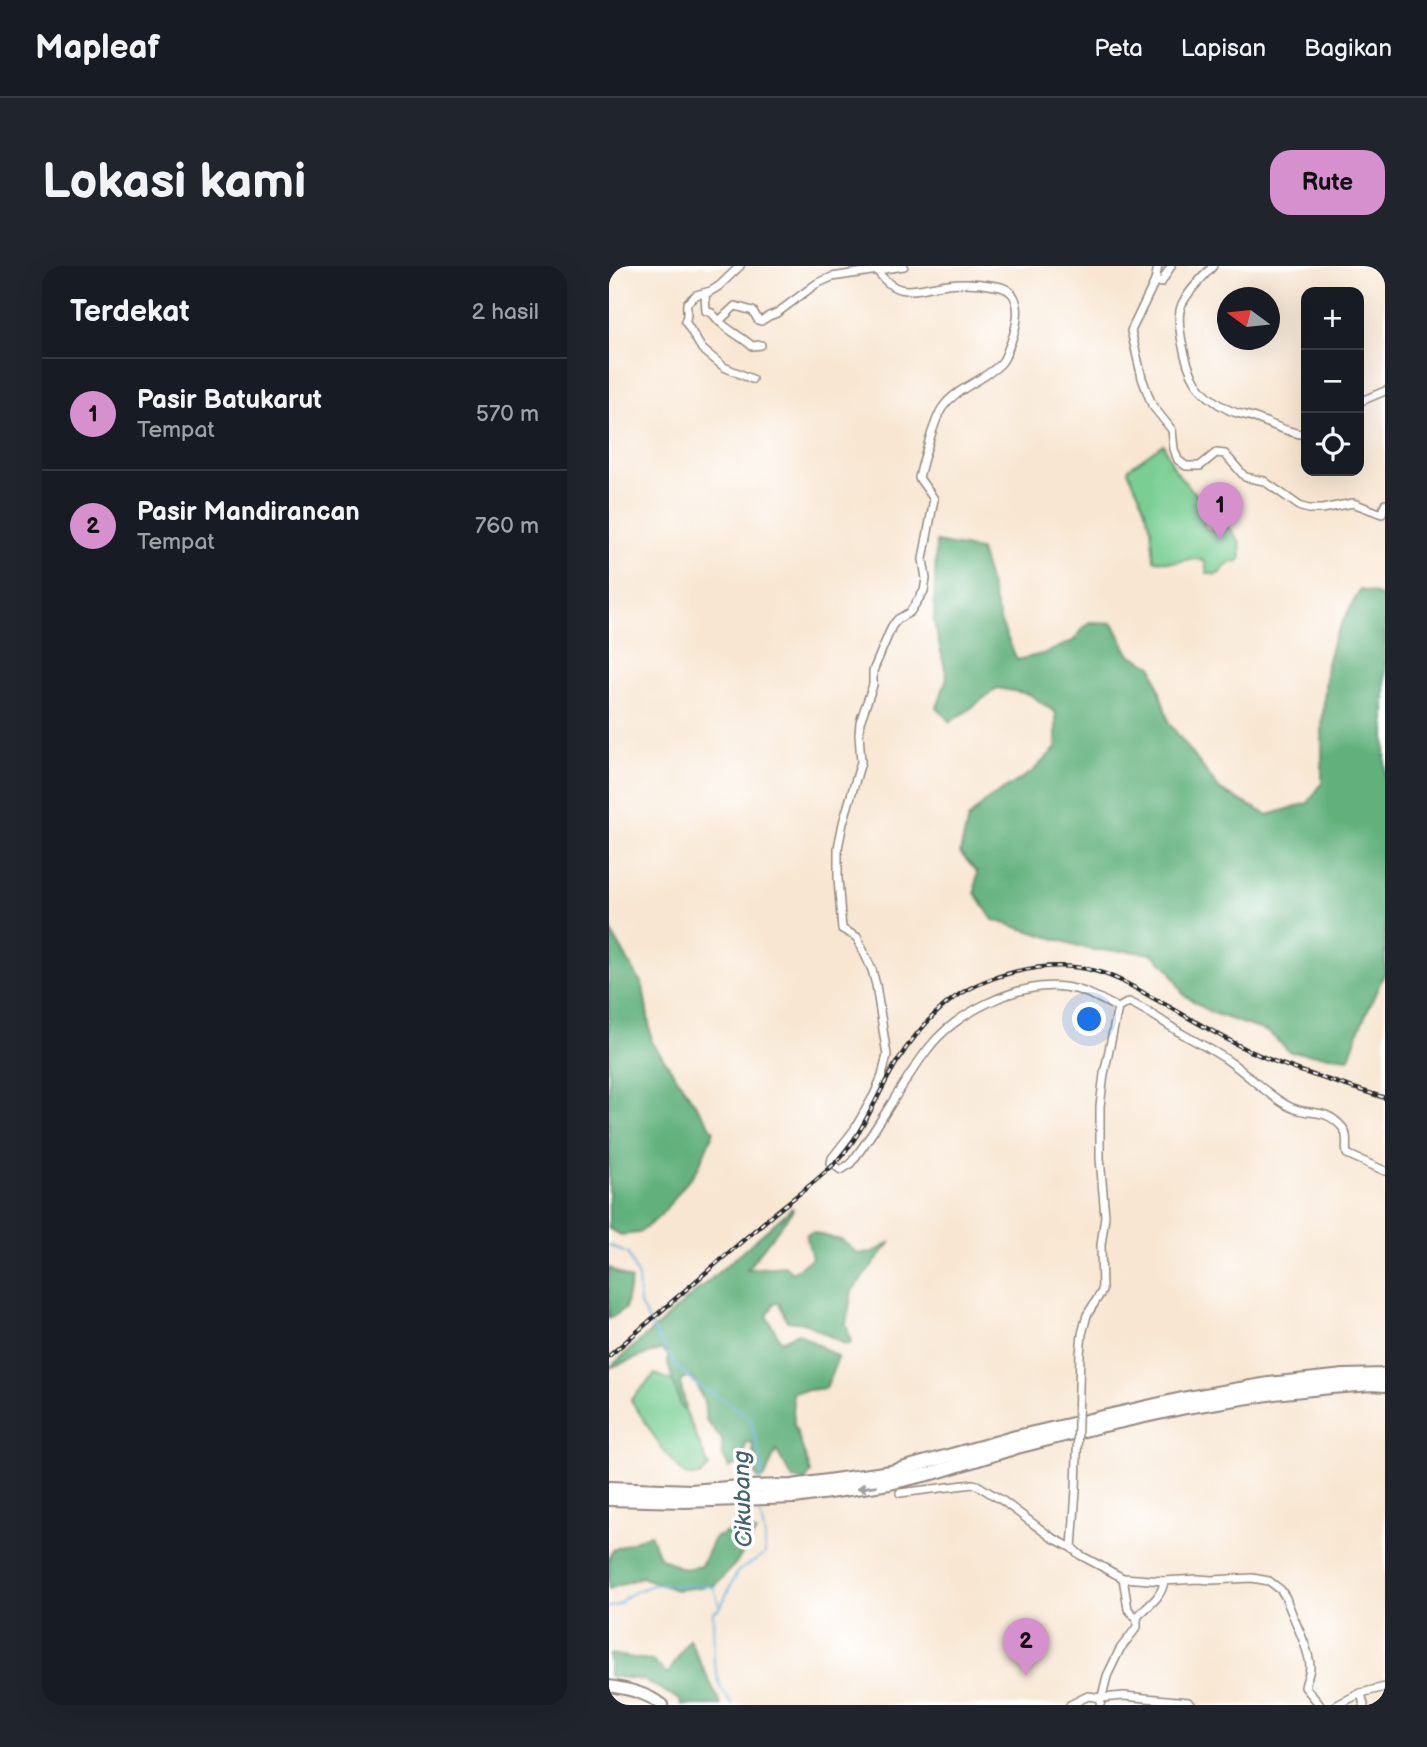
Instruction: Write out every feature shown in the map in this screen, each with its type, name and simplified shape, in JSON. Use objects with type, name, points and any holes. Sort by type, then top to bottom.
[{"type":"highway","points":[[609,1499],[685,1502],[794,1497],[890,1483],[1016,1437],[1142,1407],[1269,1384],[1344,1376],[1385,1375]]},
{"type":"highway","points":[[609,1489],[691,1491],[792,1486],[933,1467],[1186,1407],[1274,1393],[1385,1385]]},
{"type":"highway","points":[[609,1686],[636,1691],[661,1705]]},
{"type":"street","points":[[740,266],[705,295],[706,311],[712,313],[731,333],[752,346],[761,345]]},
{"type":"street","points":[[719,321],[735,306],[753,311],[761,321],[777,313],[816,284],[839,275],[904,266]]},
{"type":"street","points":[[1159,266],[1155,281],[1131,331],[1142,378],[1152,405],[1172,430],[1178,460],[1186,466],[1200,466],[1216,453],[1225,454],[1245,477],[1264,481],[1301,507],[1309,509],[1353,503],[1382,514],[1385,504]]},
{"type":"street","points":[[1155,281],[1161,283],[1171,266]]},
{"type":"street","points":[[1213,266],[1196,284],[1181,309],[1183,346],[1193,379],[1205,395],[1231,412],[1254,417],[1301,434]]},
{"type":"street","points":[[877,270],[887,282],[903,290],[975,283],[1007,289],[1013,293],[1017,303],[1017,318],[1014,335],[1003,361],[948,401],[939,414],[919,478],[934,499],[923,559],[925,587],[912,610],[898,618],[893,626],[873,671],[873,685],[860,722],[861,762],[839,843],[838,879],[842,929],[857,937],[872,970],[887,1055],[874,1095],[855,1130],[832,1158],[831,1163],[841,1170],[850,1164],[928,1048],[945,1030],[975,1009],[1015,992],[1043,986],[1077,989],[1118,1008]]},
{"type":"street","points":[[711,291],[696,295],[687,303],[685,321],[702,349],[724,367],[752,379]]},
{"type":"street","points":[[1364,400],[1385,391]]},
{"type":"street","points":[[1072,1548],[1082,1334],[1087,1315],[1102,1291],[1101,1245],[1105,1216],[1100,1158],[1100,1106],[1118,1008],[1129,1002],[1137,1005],[1224,1058],[1291,1108],[1329,1116],[1343,1129],[1347,1154],[1385,1171]]},
{"type":"street","points":[[900,1493],[977,1485],[1051,1537],[1123,1577],[1164,1581],[1198,1578],[1252,1578],[1269,1581],[1281,1590],[1286,1598],[1310,1665],[1305,1687],[1320,1705]]},
{"type":"street","points":[[1100,1701],[1116,1657],[1137,1627],[1137,1619],[1128,1609],[1123,1577]]},
{"type":"street","points":[[1137,1619],[1157,1598],[1163,1589],[1164,1581]]},
{"type":"street","points":[[1338,1705],[1361,1693],[1385,1687]]},
{"type":"street","points":[[1361,1693],[1364,1705]]},
{"type":"street","points":[[1070,1705],[1088,1696],[1100,1701],[1124,1696],[1188,1702],[1192,1705]]},
{"type":"green space","points":[[1163,444],[1177,472],[1206,505],[1205,528],[1209,531],[1219,527],[1229,528],[1240,542],[1241,559],[1231,562],[1219,574],[1207,573],[1205,562],[1197,559],[1173,562],[1154,560],[1151,527],[1128,471]]},
{"type":"green space","points":[[936,542],[980,550],[1001,623],[1017,660],[1046,653],[1073,641],[1089,622],[1113,623],[1129,654],[1152,666],[1169,723],[1220,790],[1268,815],[1308,803],[1322,783],[1322,726],[1327,664],[1334,638],[1360,590],[1379,595],[1385,603],[1385,972],[1349,1058],[1290,1052],[1268,1032],[1210,1012],[1183,994],[1170,970],[1153,954],[1092,950],[993,920],[975,893],[977,872],[960,853],[968,819],[987,800],[1032,772],[1056,748],[1056,713],[1029,694],[997,688],[950,722],[937,708],[947,677],[934,622]]},
{"type":"green space","points":[[609,928],[643,986],[652,1042],[714,1131],[698,1168],[660,1216],[639,1233],[621,1235],[609,1229]]},
{"type":"green space","points":[[792,1208],[747,1269],[786,1266],[792,1273],[812,1258],[806,1235],[812,1232],[843,1241],[858,1254],[874,1252],[891,1242],[852,1291],[846,1324],[851,1343],[846,1345],[805,1323],[787,1321],[779,1303],[774,1303],[767,1317],[781,1341],[798,1333],[838,1357],[826,1388],[792,1392],[794,1424],[811,1473],[804,1482],[793,1479],[776,1450],[765,1477],[759,1479],[755,1474],[753,1444],[746,1443],[743,1460],[729,1468],[722,1454],[722,1440],[706,1420],[704,1402],[694,1379],[687,1376],[680,1382],[686,1407],[683,1409],[668,1364],[668,1355],[662,1349],[609,1368]]},
{"type":"green space","points":[[609,1268],[631,1280],[625,1309],[609,1319]]},
{"type":"green space","points":[[655,1374],[673,1381],[709,1467],[700,1476],[686,1476],[663,1450],[631,1400]]},
{"type":"green space","points":[[735,1529],[756,1532],[737,1562],[715,1585],[676,1590],[641,1577],[609,1589],[609,1558],[613,1550],[650,1534],[659,1557],[683,1569],[701,1566],[714,1538]]},
{"type":"green space","points":[[689,1639],[721,1705],[682,1705],[680,1700],[644,1680],[609,1676],[609,1654],[652,1661],[668,1674]]},
{"type":"waterway","name":"Cikubang","points":[[609,1245],[628,1254],[638,1278],[640,1305],[676,1366],[697,1385],[732,1405],[751,1420],[762,1466],[761,1481]]},
{"type":"waterway","name":"Cikubang","points":[[733,1705],[721,1689],[714,1662],[713,1612],[720,1608],[737,1572],[765,1554],[765,1536],[758,1504]]},
{"type":"waterway","points":[[609,1607],[617,1605],[632,1593],[659,1584],[709,1586],[714,1588],[720,1606]]},
{"type":"railway","points":[[609,1356],[834,1164],[853,1142],[895,1065],[924,1025],[960,994],[997,977],[1057,966],[1102,973],[1132,986],[1250,1051],[1300,1071],[1385,1098]]},
{"type":"place","name":"Pasir Batukarut","points":[[1220,540]]},
{"type":"place","name":"Pasir Mandirancan","points":[[1026,1676]]}]
